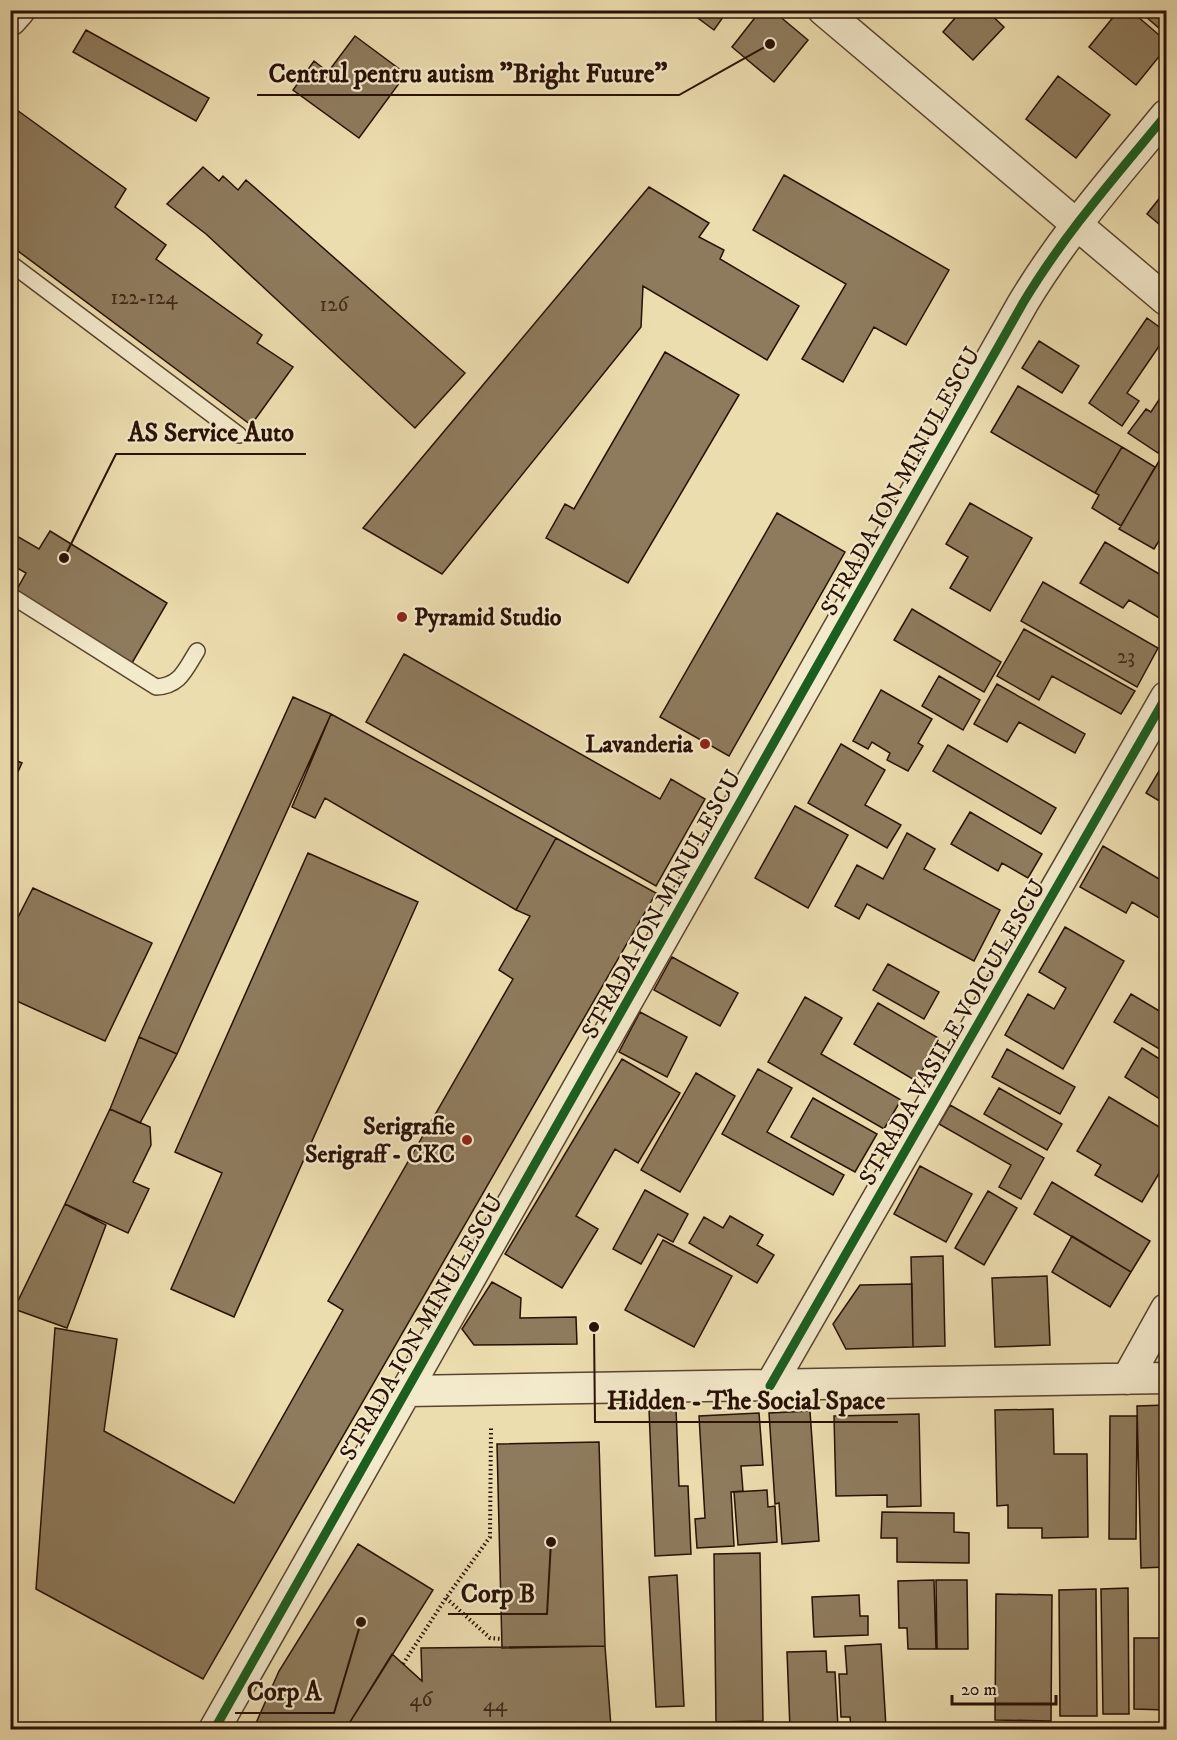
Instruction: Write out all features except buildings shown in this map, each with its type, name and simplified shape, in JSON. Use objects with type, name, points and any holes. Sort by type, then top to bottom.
[{"type":"street","points":[[10,19],[18,10]]},
{"type":"street","points":[[823,10],[1167,300]]},
{"type":"street","name":"STRADA ION MINULESCU","points":[[214,1730],[1023,303],[1048,261],[1075,224],[1167,115]]},
{"type":"street","name":"STRADA VASILE VOICULESCU","points":[[770,1386],[1167,697]]},
{"type":"street","points":[[1127,1379],[1167,1309]]},
{"type":"street","points":[[407,1392],[1167,1378]]},
{"type":"lane","points":[[10,262],[239,435]]},
{"type":"lane","points":[[10,595],[156,687],[168,687],[182,676],[196,651]]},
{"type":"path","points":[[403,1664],[446,1598],[490,1537],[491,1428]]},
{"type":"path","points":[[446,1598],[490,1638],[502,1639]]},
{"type":"cycle path","points":[[214,1730],[1023,303],[1073,229],[1166,115]]},
{"type":"cycle path","points":[[770,1386],[1166,697]]},
{"type":"place","name":"Centrul pentru autism \"Bright Future\"","points":[[770,44]]},
{"type":"place","name":"AS Service Auto","points":[[64,558]]},
{"type":"place","name":"Pyramid Studio","points":[[402,617]]},
{"type":"place","name":"Lavanderia","points":[[705,744]]},
{"type":"place","name":"Serigrafie Serigraff - CKC","points":[[467,1140]]},
{"type":"place","name":"Hidden - The Social Space","points":[[594,1327]]},
{"type":"place","name":"Corp B","points":[[551,1542]]},
{"type":"place","name":"Corp A","points":[[361,1622]]}]
